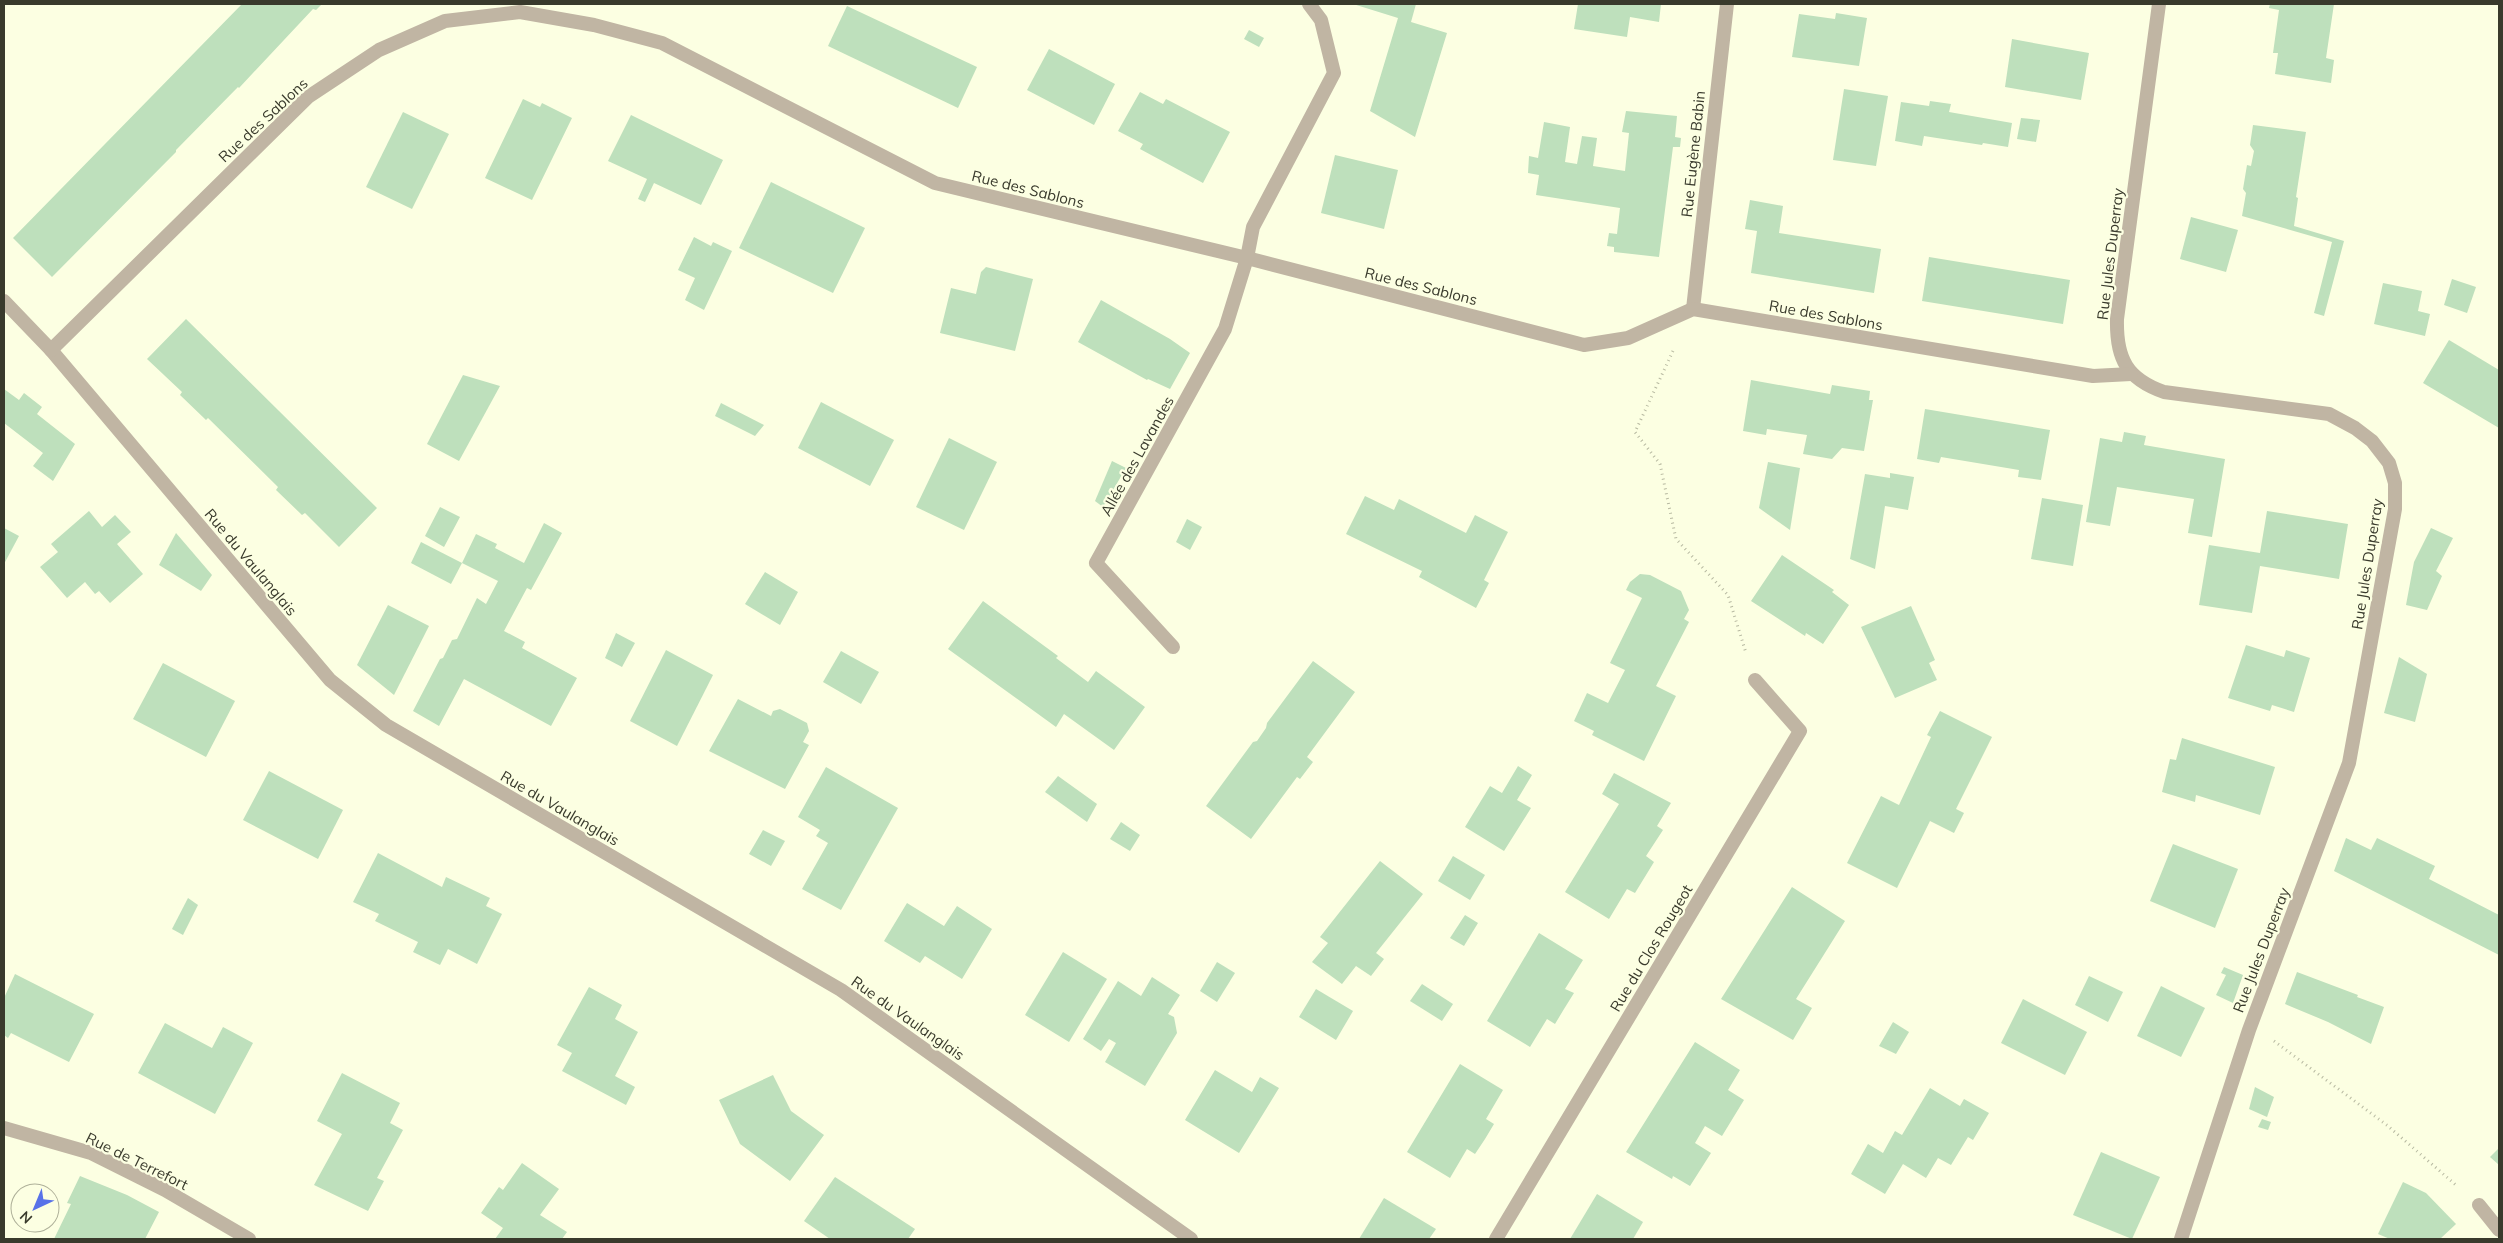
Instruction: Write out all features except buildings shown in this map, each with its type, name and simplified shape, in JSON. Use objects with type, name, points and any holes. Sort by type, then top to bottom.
[{"type":"street","points":[[1247,258],[1253,227],[1334,73],[1322,20],[1309,4]]},
{"type":"street","name":"Rue Eugène Babin","points":[[1693,309],[1726,4]]},
{"type":"street","name":"Rue Jules Duperray","points":[[2159,4],[2117,319],[2116,338],[2121,357],[2132,374],[2145,385],[2164,392],[2329,414],[2355,428],[2372,441],[2389,463],[2395,483],[2395,509],[2349,763],[2249,1030],[2181,1239]]},
{"type":"street","name":"Rue des Sablons","points":[[51,350],[308,97],[379,50],[445,21],[520,12],[594,25],[662,43],[935,183],[1247,258],[1584,345],[1628,338],[1693,309],[2093,376],[2132,374]]},
{"type":"street","name":"Allée des Lavandes","points":[[1173,647],[1096,563],[1225,329],[1247,258]]},
{"type":"street","name":"Rue du Vaulanglais","points":[[4,301],[51,350],[330,680],[386,725],[841,990],[1191,1239]]},
{"type":"street","name":"Rue du Clos Rougeot","points":[[1496,1239],[1800,731],[1755,680]]},
{"type":"street","name":"Rue de Terrefort","points":[[4,1128],[91,1153],[165,1190],[250,1239]]},
{"type":"street","points":[[2479,1205],[2499,1230]]},
{"type":"path","points":[[1693,309],[1635,432],[1660,464],[1676,539],[1728,595],[1755,680]]},
{"type":"path","points":[[2249,1030],[2277,1043],[2380,1120],[2479,1205]]}]
